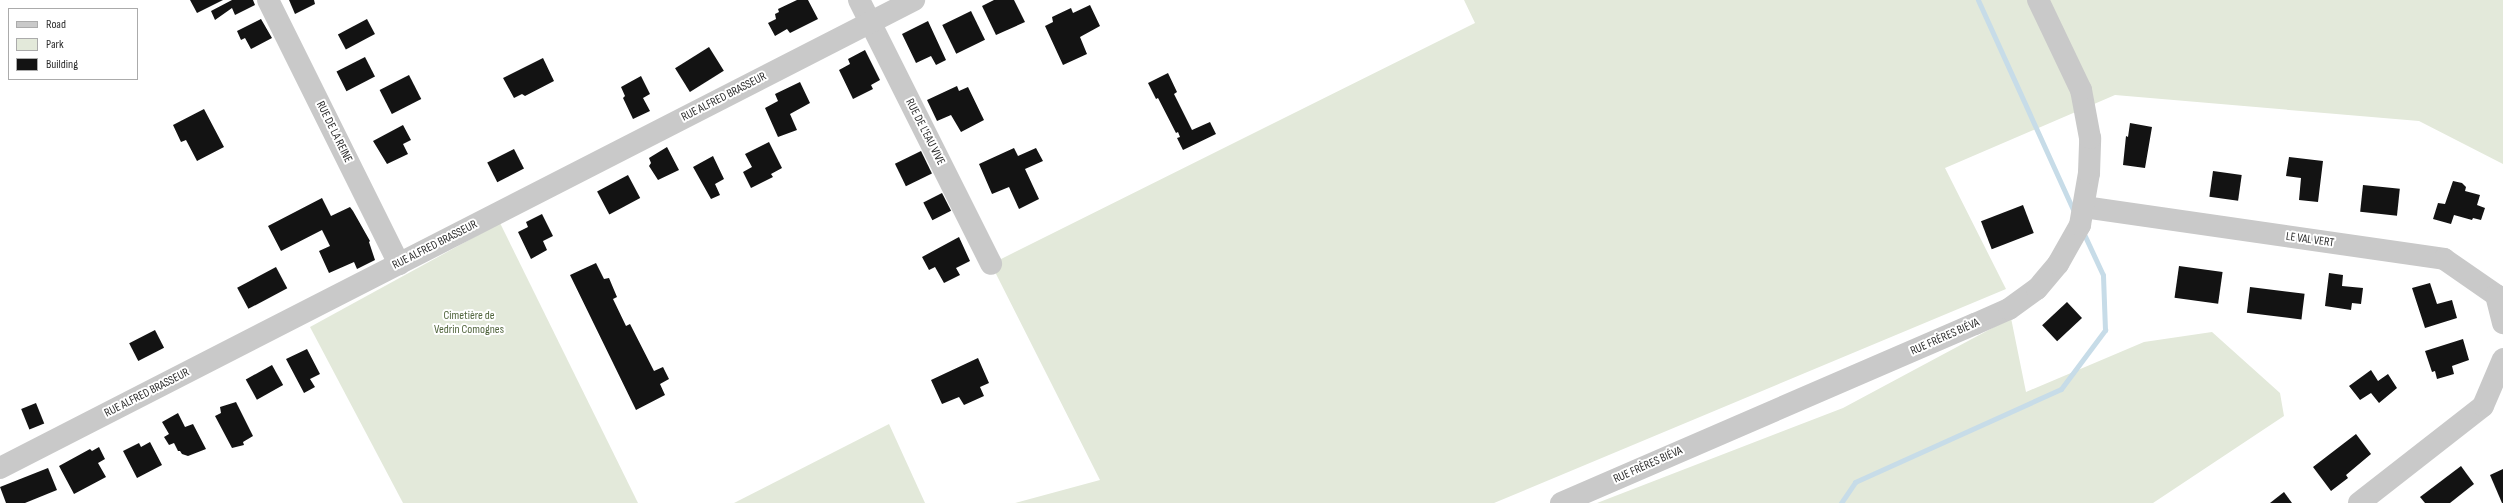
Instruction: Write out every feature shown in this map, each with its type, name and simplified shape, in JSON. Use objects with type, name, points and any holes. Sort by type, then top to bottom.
[{"type":"street","name":"RUE DE LA REINE","points":[[268,0],[399,264]]},
{"type":"street","name":"RUE DE L'EAU VIVE","points":[[859,0],[991,264]]},
{"type":"street","name":"RUE ALFRED BRASSEUR","points":[[0,468],[914,0]]},
{"type":"street","name":"RUE FRÈRES BIÉVA","points":[[1562,503],[2008,309],[2037,289],[2058,264],[2075,237],[2084,208],[2089,173],[2090,138],[2081,90],[2038,0]]},
{"type":"street","name":"LE VAL VERT","points":[[2084,208],[2444,259],[2496,295],[2503,323]]},
{"type":"street","points":[[2359,503],[2483,406],[2503,359]]},
{"type":"green space","points":[[1464,0],[2503,0],[2503,164],[2419,121],[2115,95],[1945,168],[2006,289],[1494,503],[1015,503],[1100,480],[991,264],[1475,23]]},
{"type":"green space","name":"Cimetière de Vedrin Comognes","points":[[500,223],[638,503],[403,503],[310,327]]},
{"type":"green space","points":[[2011,318],[2026,392],[2144,342],[2212,332],[2280,393],[2284,416],[2153,503],[1597,503],[1843,408]]},
{"type":"green space","points":[[889,424],[925,503],[734,503]]},
{"type":"building","points":[[190,0],[223,0],[197,13]]},
{"type":"building","points":[[232,0],[253,0],[255,5],[235,15],[232,8],[215,20],[211,11]]},
{"type":"building","points":[[289,0],[314,0],[315,4],[295,14]]},
{"type":"building","points":[[797,0],[808,0],[818,19],[790,33],[787,29],[775,36],[768,23],[776,19],[775,14],[779,12],[778,9]]},
{"type":"building","points":[[994,0],[1014,0],[1025,22],[996,35],[982,6]]},
{"type":"building","points":[[1090,5],[1100,26],[1080,37],[1087,54],[1063,65],[1045,26],[1053,22],[1052,17],[1071,8],[1073,13]]},
{"type":"building","points":[[971,11],[985,40],[956,54],[942,25]]},
{"type":"building","points":[[261,19],[272,38],[251,49],[245,38],[241,40],[237,31]]},
{"type":"building","points":[[367,19],[375,34],[346,50],[338,34]]},
{"type":"building","points":[[928,21],[946,60],[936,65],[931,56],[916,63],[902,34]]},
{"type":"building","points":[[709,47],[724,71],[690,92],[675,68]]},
{"type":"building","points":[[865,50],[880,80],[871,85],[873,89],[853,99],[839,70],[850,64],[848,59]]},
{"type":"building","points":[[365,57],[375,77],[346,91],[336,72]]},
{"type":"building","points":[[543,58],[554,81],[525,96],[522,94],[514,98],[503,78]]},
{"type":"building","points":[[1168,73],[1177,92],[1174,94],[1192,130],[1210,122],[1216,134],[1183,150],[1177,138],[1180,137],[1178,132],[1176,133],[1158,98],[1156,99],[1148,83]]},
{"type":"building","points":[[409,75],[421,99],[392,114],[380,90]]},
{"type":"building","points":[[641,76],[650,94],[643,98],[650,111],[633,119],[623,98],[625,96],[621,87]]},
{"type":"building","points":[[800,82],[810,103],[790,114],[797,130],[778,137],[765,108],[778,101],[775,94]]},
{"type":"building","points":[[957,86],[959,91],[968,87],[984,120],[961,132],[951,115],[937,121],[927,100]]},
{"type":"building","points":[[204,109],[224,147],[197,161],[186,140],[181,142],[173,125]]},
{"type":"building","points":[[2130,123],[2152,127],[2145,168],[2123,165],[2126,136],[2128,137]]},
{"type":"building","points":[[403,125],[411,140],[403,144],[408,154],[387,164],[373,141]]},
{"type":"building","points":[[769,142],[782,168],[771,174],[773,177],[751,188],[743,172],[752,167],[745,154]]},
{"type":"building","points":[[667,147],[679,170],[658,180],[649,166],[651,163],[649,158]]},
{"type":"building","points":[[1014,148],[1018,156],[1036,148],[1043,161],[1025,169],[1039,199],[1019,209],[1009,187],[992,194],[979,164]]},
{"type":"building","points":[[514,149],[524,169],[497,182],[487,163]]},
{"type":"building","points":[[921,151],[932,173],[906,186],[895,164]]},
{"type":"building","points":[[713,156],[724,179],[715,184],[720,195],[711,199],[693,167]]},
{"type":"building","points":[[2289,157],[2323,161],[2318,202],[2299,200],[2301,178],[2286,176]]},
{"type":"building","points":[[2213,171],[2242,175],[2238,201],[2209,197]]},
{"type":"building","points":[[628,175],[640,198],[609,214],[597,191]]},
{"type":"building","points":[[2453,181],[2462,183],[2466,187],[2465,191],[2480,195],[2477,205],[2485,208],[2481,220],[2473,218],[2472,220],[2454,215],[2451,224],[2433,219],[2438,203],[2445,204]]},
{"type":"building","points":[[2363,185],[2400,189],[2397,216],[2360,212]]},
{"type":"building","points":[[942,193],[951,211],[932,220],[923,203]]},
{"type":"building","points":[[322,198],[331,216],[350,207],[370,241],[369,242],[375,260],[357,269],[354,262],[329,273],[319,251],[330,246],[322,230],[281,251],[268,226]]},
{"type":"building","points":[[2023,205],[2034,233],[1992,249],[1981,221]]},
{"type":"building","points":[[542,214],[553,236],[543,241],[547,250],[531,259],[518,232],[528,227],[526,222]]},
{"type":"building","points":[[959,237],[970,261],[956,268],[960,275],[944,283],[935,267],[929,270],[922,257]]},
{"type":"building","points":[[596,263],[604,279],[609,278],[617,297],[613,299],[626,326],[630,324],[654,371],[663,367],[669,379],[660,384],[665,395],[636,410],[570,275]]},
{"type":"building","points":[[2179,266],[2223,272],[2218,304],[2175,298]]},
{"type":"building","points":[[276,267],[287,288],[248,309],[237,288]]},
{"type":"building","points":[[2329,273],[2343,275],[2342,286],[2363,288],[2361,304],[2352,303],[2351,310],[2325,306]]},
{"type":"building","points":[[2430,283],[2437,304],[2452,300],[2457,318],[2425,328],[2412,288]]},
{"type":"building","points":[[2250,287],[2305,294],[2301,320],[2247,313]]},
{"type":"building","points":[[2067,302],[2082,318],[2057,341],[2042,325]]},
{"type":"building","points":[[155,330],[164,348],[138,361],[129,343]]},
{"type":"building","points":[[2463,339],[2469,360],[2452,366],[2454,374],[2437,379],[2435,371],[2432,372],[2425,351]]},
{"type":"building","points":[[307,349],[320,374],[310,379],[315,387],[304,393],[286,359]]},
{"type":"building","points":[[978,358],[989,383],[980,387],[984,396],[964,405],[959,397],[942,404],[931,380]]},
{"type":"building","points":[[272,365],[283,385],[257,400],[246,380]]},
{"type":"building","points":[[2371,370],[2378,381],[2388,374],[2397,388],[2379,403],[2371,393],[2360,400],[2349,386]]},
{"type":"building","points":[[236,402],[253,436],[243,442],[244,445],[232,448],[215,416],[221,413],[220,407]]},
{"type":"building","points":[[36,403],[44,423],[29,429],[21,409]]},
{"type":"building","points":[[178,413],[185,427],[193,424],[206,449],[188,456],[178,451],[174,443],[169,445],[164,437],[169,434],[162,422]]},
{"type":"building","points":[[2356,434],[2371,454],[2346,475],[2348,478],[2331,491],[2313,467]]},
{"type":"building","points":[[150,442],[162,465],[137,478],[123,451],[139,443],[141,447]]},
{"type":"building","points":[[99,447],[105,459],[98,463],[106,477],[74,494],[59,466],[90,449],[92,451]]},
{"type":"building","points":[[2461,466],[2474,484],[2450,503],[2425,503],[2420,497]]},
{"type":"building","points":[[48,468],[57,490],[25,503],[6,503],[0,487]]},
{"type":"building","points":[[2503,469],[2503,503],[2502,503],[2490,475]]},
{"type":"building","points":[[2284,492],[2292,503],[2270,503]]},
{"type":"waterway","points":[[1978,0],[2074,212]]},
{"type":"waterway","points":[[1841,503],[1855,482],[2061,389],[2105,330],[2103,275],[2083,232]]}]
